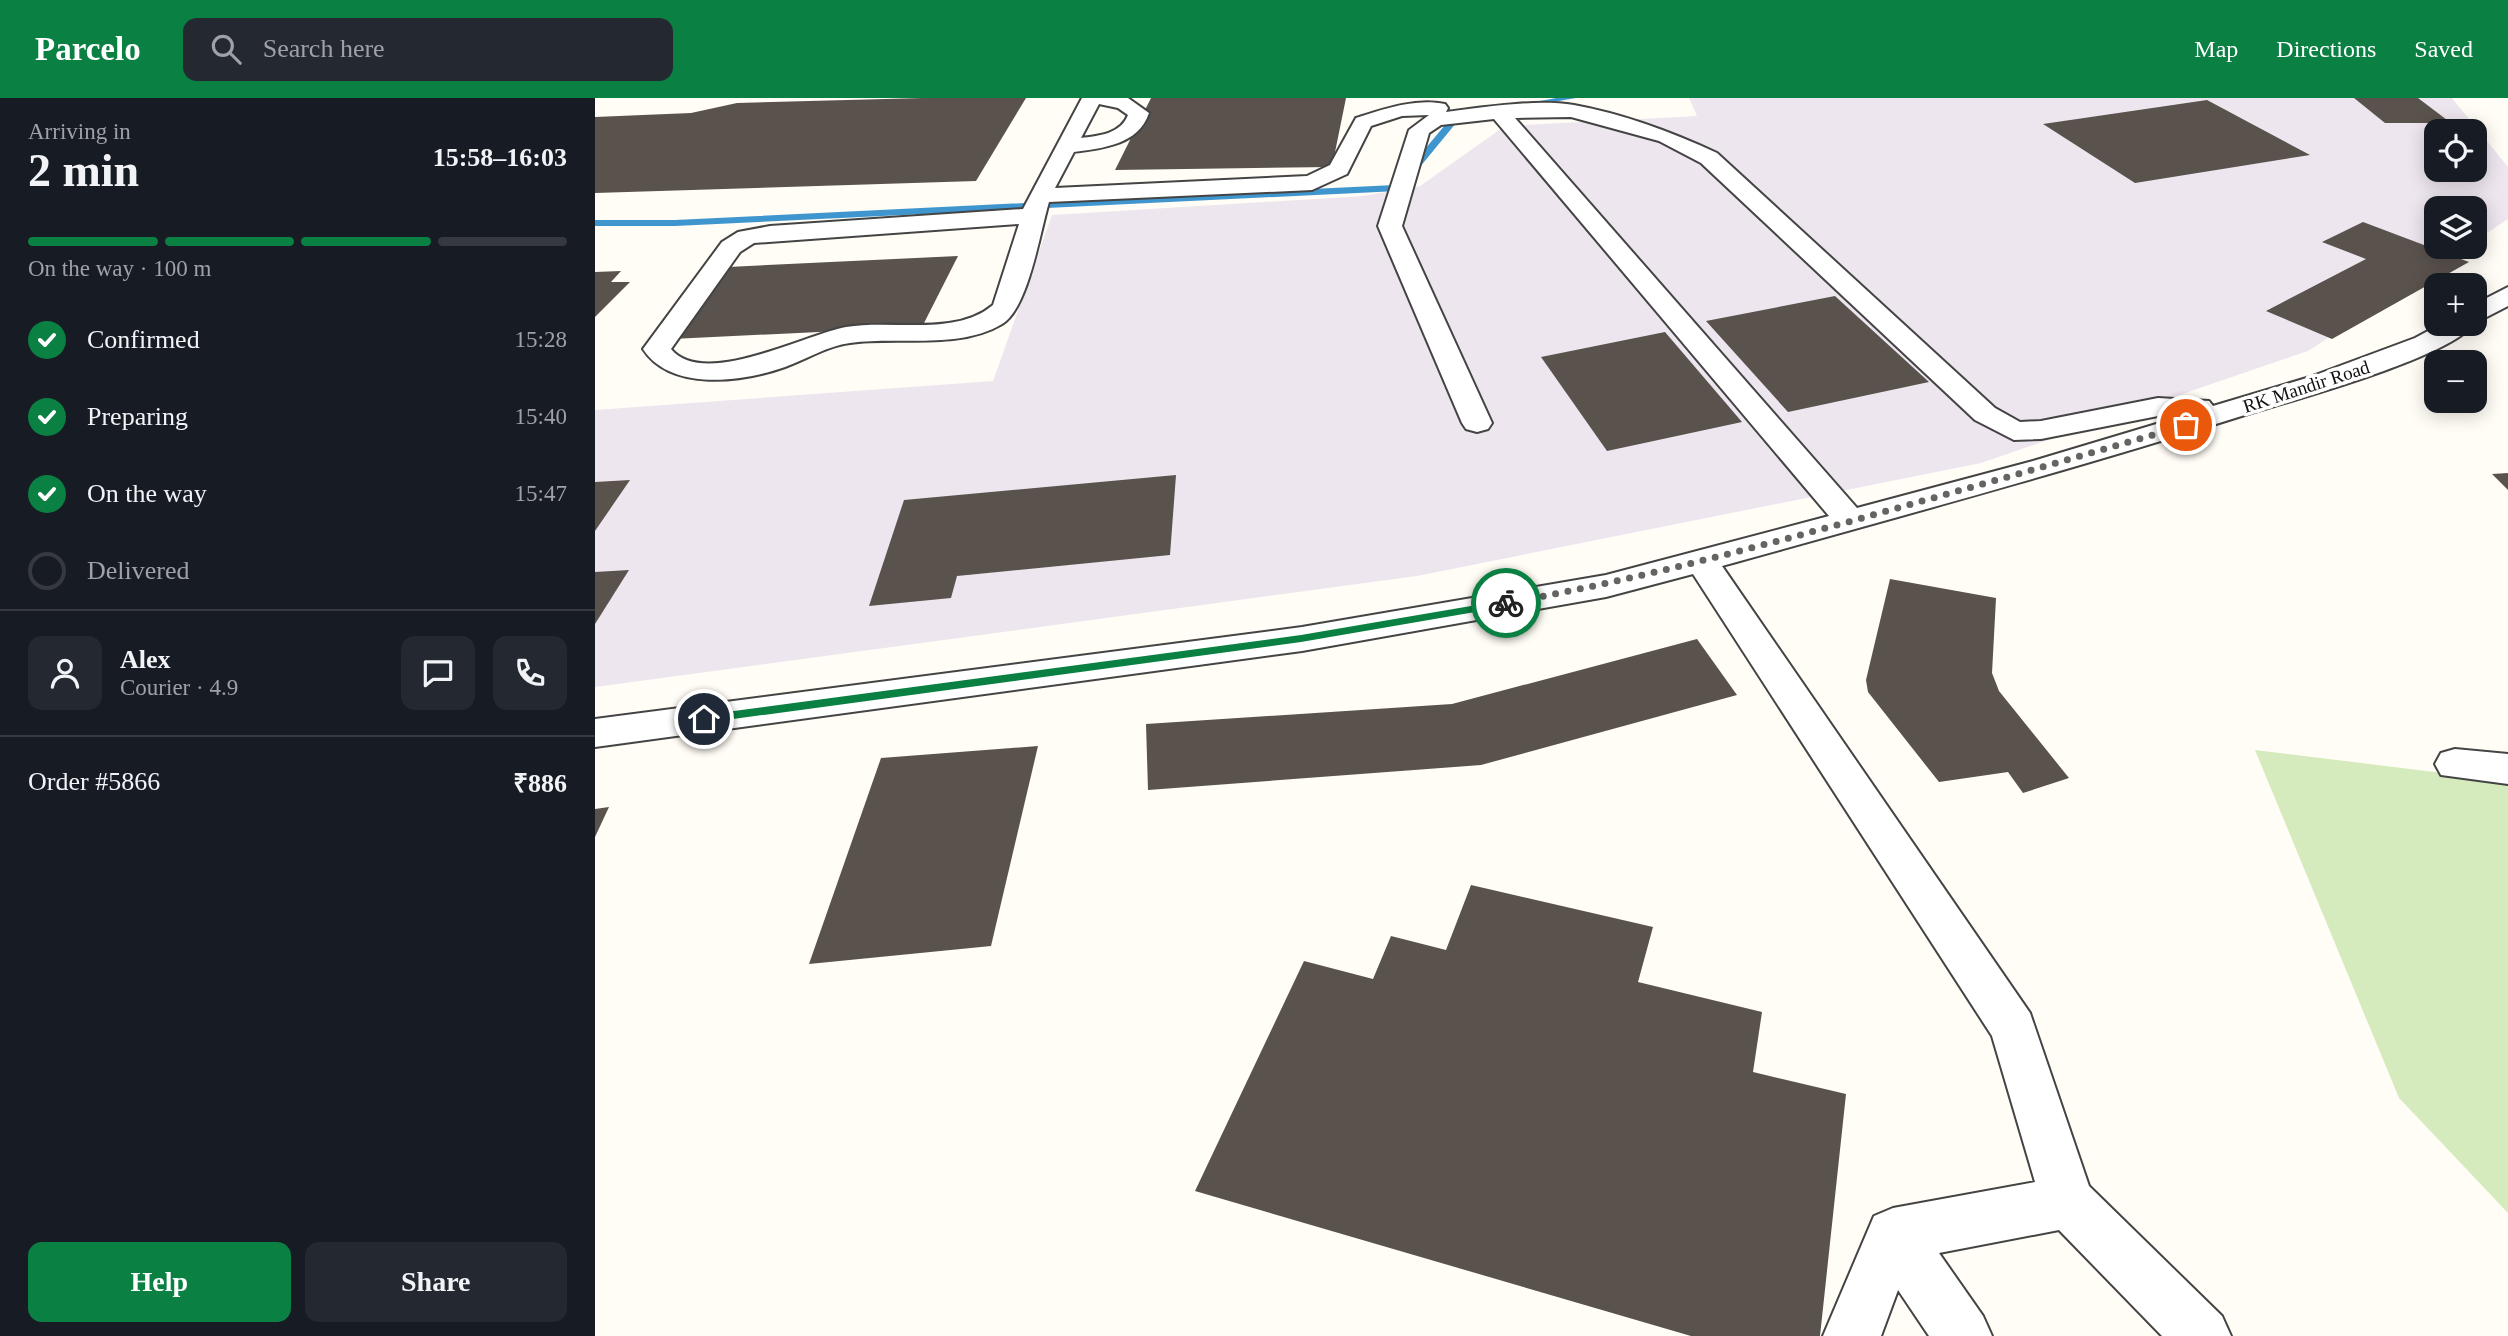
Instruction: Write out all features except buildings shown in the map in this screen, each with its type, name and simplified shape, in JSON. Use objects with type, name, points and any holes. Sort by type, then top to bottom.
[{"type":"street","points":[[1066,147],[1133,129],[1139,113],[1130,106],[1094,98],[1066,147],[1035,206],[1005,307],[992,320],[982,324],[847,335],[767,363],[739,369],[690,368],[665,361],[659,355],[657,349],[661,341],[730,247],[747,237],[1035,206],[1313,183],[1339,169],[1359,126],[1370,118],[1400,110],[1437,113],[1572,111],[1666,137],[1709,158],[1985,414],[2014,431],[2041,430],[2170,405],[2233,410]]},
{"type":"street","points":[[1498,112],[1851,521]]},
{"type":"street","points":[[1437,113],[1419,130],[1390,226],[1477,423]]},
{"type":"street","points":[[2487,308],[2508,295]]},
{"type":"street","name":"RK Mandir Road","points":[[595,733],[1301,639],[1606,586],[2044,468],[2320,383],[2425,345],[2440,336]]},
{"type":"street","points":[[1702,561],[2013,1028],[2069,1202],[2202,1336]]},
{"type":"street","points":[[2455,764],[2508,769]]},
{"type":"street","points":[[1893,1235],[2069,1202]]},
{"type":"street","points":[[1852,1336],[1893,1235]]},
{"type":"street","points":[[1893,1235],[1963,1336]]},
{"type":"shaded area","points":[[1689,98],[2452,98],[2469,119],[2424,119],[2424,182],[2487,182],[2487,141],[2508,167],[2508,219],[2487,233],[2487,196],[2424,196],[2424,259],[2448,259],[2308,351],[1981,463],[1417,576],[595,687],[595,410],[993,381],[1052,215],[1363,196],[1420,186],[1505,126],[1697,116]]},
{"type":"green space","points":[[2255,750],[2508,781],[2508,1213],[2399,1098]]},
{"type":"waterway","points":[[1519,106],[1572,98]]},
{"type":"waterway","points":[[595,223],[675,223],[1398,188],[1458,115],[1466,113]]},
{"type":"way so far","points":[[1506,603],[1606,586],[1702,561],[2044,468],[2186,425]]},
{"type":"route","points":[[704,719],[1301,639],[1506,603]]}]
